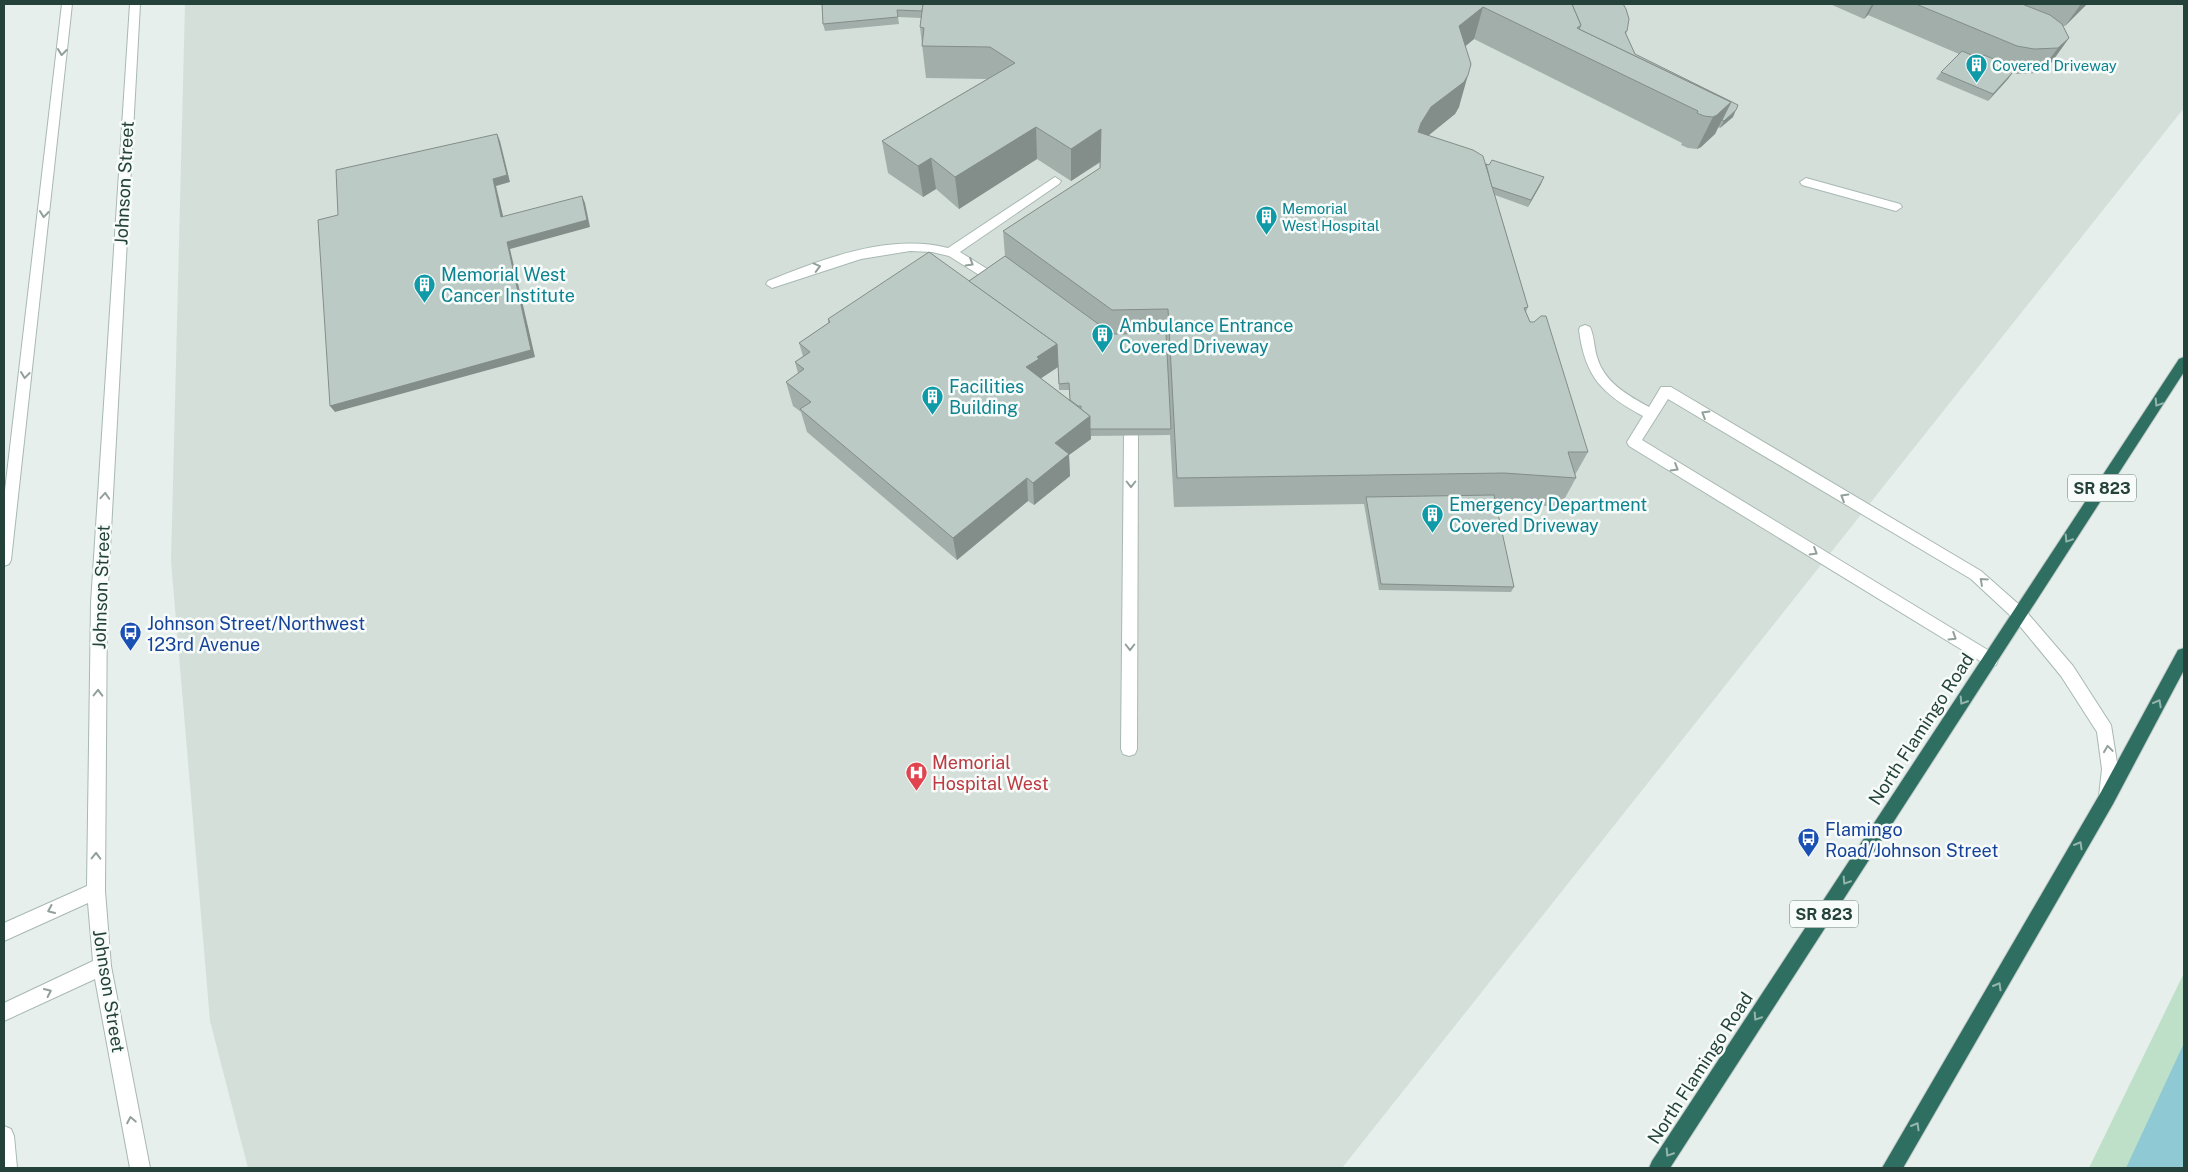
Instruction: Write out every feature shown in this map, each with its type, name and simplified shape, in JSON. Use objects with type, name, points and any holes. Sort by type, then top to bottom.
[{"type":"highway","name":"North Flamingo Road","points":[[1659,1168],[2184,362]]},
{"type":"highway","points":[[1892,1168],[2107,798],[2184,655]]},
{"type":"street","points":[[4,560],[67,4]]},
{"type":"street","name":"Johnson Street","points":[[134,4],[98,603],[96,891],[102,966],[140,1168]]},
{"type":"street","points":[[951,252],[1055,181]]},
{"type":"street","points":[[1806,182],[1896,206]]},
{"type":"street","points":[[772,284],[810,268],[876,252],[921,246],[951,252],[988,275]]},
{"type":"street","points":[[1585,330],[1586,346],[1593,368],[1606,386],[1620,398],[1651,414]]},
{"type":"street","points":[[1990,660],[1634,442],[1666,391],[1976,575],[2019,614],[2067,671],[2105,730],[2110,770],[2107,798]]},
{"type":"street","points":[[1129,749],[1131,436]]},
{"type":"street","points":[[4,932],[96,891]]},
{"type":"street","points":[[4,1012],[102,966]]},
{"type":"street","points":[[4,1136],[7,1168]]},
{"type":"shaded area","name":"Memorial Hospital West","points":[[185,4],[2184,4],[2184,108],[1342,1168],[248,1168],[210,1021],[171,561]]},
{"type":"green space","points":[[2184,973],[2184,1168],[2089,1168]]},
{"type":"water","points":[[2184,1043],[2184,1168],[2126,1168]]},
{"type":"building","points":[[822,4],[923,4],[922,11],[897,10],[898,17],[823,24]]},
{"type":"building","name":"Memorial West Hospital","points":[[923,4],[1572,4],[1581,25],[1577,28],[1731,102],[1717,115],[1713,117],[1704,116],[1697,113],[1698,111],[1483,7],[1459,26],[1471,64],[1468,75],[1464,82],[1431,107],[1418,132],[1473,150],[1483,156],[1528,307],[1524,308],[1530,322],[1534,322],[1541,316],[1546,316],[1588,452],[1568,452],[1576,478],[1504,473],[1177,478],[1168,309],[1112,310],[1003,231],[1100,168],[1101,129],[1071,149],[1036,127],[955,177],[931,158],[918,166],[882,141],[1015,63],[990,47],[922,46],[924,28],[920,27]]},
{"type":"building","points":[[1572,4],[1623,4],[1629,19],[1627,31],[1625,32],[1635,54],[1738,105],[1736,110],[1724,121],[1722,120],[1731,102],[1579,29],[1581,25]]},
{"type":"building","points":[[1916,4],[2022,4],[2050,15],[2062,24],[2069,38],[2058,48],[2034,49],[2017,46]]},
{"type":"building","name":"Covered Driveway","points":[[1962,51],[1981,59],[1984,55],[2005,64],[2002,67],[2013,72],[1993,94],[1941,72]]},
{"type":"building","name":"Memorial West Cancer Institute","points":[[497,134],[507,175],[493,179],[501,217],[582,196],[587,220],[507,242],[531,350],[330,406],[318,220],[338,215],[336,170]]},
{"type":"building","points":[[1492,160],[1544,177],[1531,200],[1492,187],[1486,164],[1489,165]]},
{"type":"building","name":"Facilities Building","points":[[929,252],[1057,344],[1026,367],[1090,416],[1055,443],[1069,454],[1033,483],[1027,478],[953,538],[800,409],[811,402],[786,382],[804,369],[795,362],[810,352],[799,343],[830,322],[828,319]]},
{"type":"building","name":"Ambulance Entrance Covered Driveway","points":[[1005,256],[1112,334],[1166,333],[1171,429],[1090,429],[1090,416],[1081,409],[1081,406],[1070,400],[1069,383],[1059,384],[1057,344],[969,281]]},
{"type":"building","name":"Emergency Department Covered Driveway","points":[[1494,495],[1514,587],[1381,584],[1366,497]]},
{"type":"place","name":"Covered Driveway","points":[[1976,84]]},
{"type":"place","name":"Memorial West Hospital","points":[[1266,236]]},
{"type":"place","name":"Memorial West Cancer Institute","points":[[425,303]]},
{"type":"place","name":"Ambulance Entrance Covered Driveway","points":[[1103,354]]},
{"type":"place","name":"Facilities Building","points":[[933,415]]},
{"type":"place","name":"Emergency Department Covered Driveway","points":[[1433,533]]},
{"type":"place","name":"Johnson Street/Northwest 123rd Avenue","points":[[131,652]]},
{"type":"place","name":"Memorial Hospital West","points":[[916,791]]},
{"type":"place","name":"Flamingo Road/Johnson Street","points":[[1809,858]]}]
